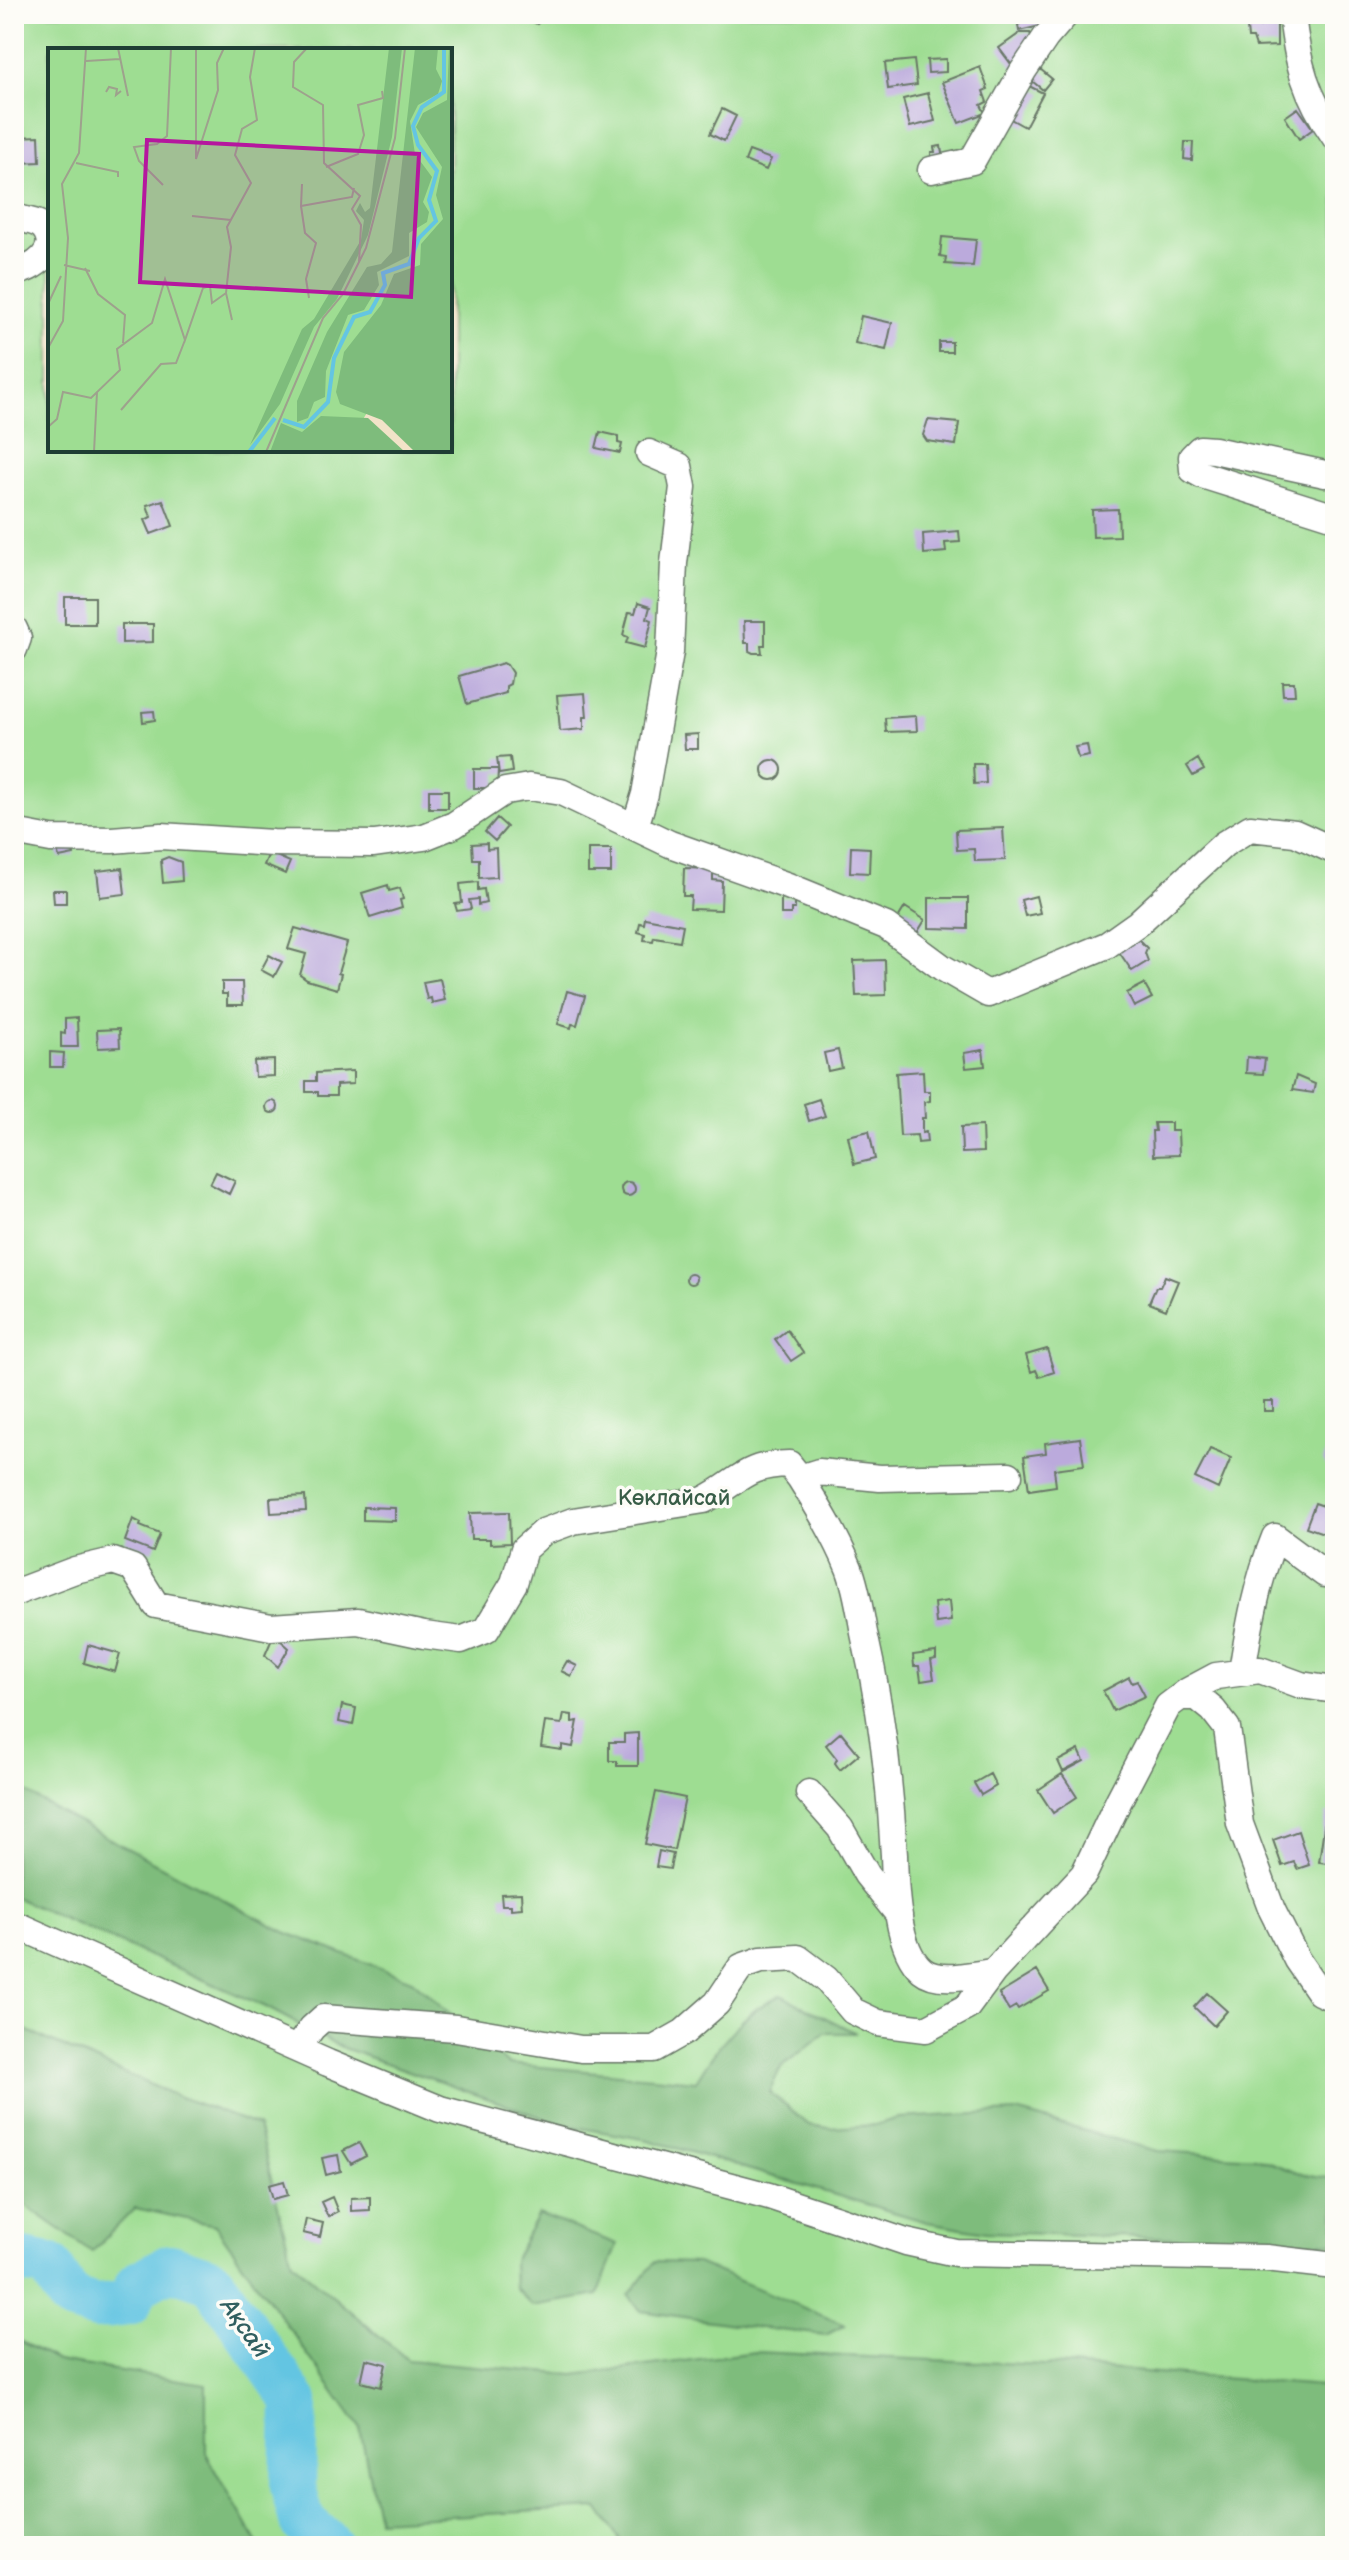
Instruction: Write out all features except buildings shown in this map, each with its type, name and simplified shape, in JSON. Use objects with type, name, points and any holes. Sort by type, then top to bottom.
[{"type":"street","points":[[931,170],[972,161],[1023,71],[1066,14]]},
{"type":"street","points":[[1292,14],[1296,55],[1308,93],[1335,137]]},
{"type":"street","points":[[14,217],[40,224],[47,230],[48,236]]},
{"type":"street","points":[[14,272],[43,259],[48,248]]},
{"type":"street","points":[[1335,474],[1214,450],[1200,449],[1192,457],[1193,470],[1202,475],[1335,517]]},
{"type":"street","points":[[635,827],[645,794],[670,652],[674,563],[683,487],[679,466],[649,453]]},
{"type":"street","points":[[14,629],[18,638],[14,649]]},
{"type":"street","points":[[14,832],[51,839],[112,840],[161,836],[273,843],[374,844],[424,837],[454,825],[505,791],[529,787],[561,792],[670,844],[788,886],[886,926],[943,968],[988,994],[1107,945],[1138,923],[1224,844],[1250,828],[1295,833],[1335,851]]},
{"type":"street","points":[[14,1593],[75,1570],[113,1561],[133,1568],[156,1605],[271,1627],[358,1621],[461,1640],[486,1630],[514,1583],[524,1549],[543,1532],[573,1521],[704,1500],[739,1476],[764,1464],[789,1464],[822,1512],[850,1570],[879,1701],[890,1780],[896,1893],[910,1954],[923,1971],[944,1978],[993,1972]]},
{"type":"street","points":[[800,1478],[819,1472],[880,1478],[1009,1475]]},
{"type":"street","points":[[1242,1672],[1263,1565],[1275,1537],[1325,1574],[1332,1573]]},
{"type":"street","points":[[297,2048],[323,2018],[456,2028],[581,2049],[654,2049],[684,2032],[717,2003],[741,1967],[761,1960],[798,1958],[826,1979],[853,2011],[878,2023],[926,2029],[967,2007],[993,1972],[1084,1874],[1168,1706],[1216,1676],[1260,1670],[1301,1685],[1335,1690]]},
{"type":"street","points":[[1180,1697],[1197,1697],[1213,1710],[1227,1728],[1240,1824],[1272,1910],[1297,1960],[1319,1992],[1335,1999]]},
{"type":"street","points":[[809,1793],[840,1828],[867,1875],[899,1915]]},
{"type":"street","points":[[14,1924],[440,2109],[755,2192],[906,2242],[956,2253],[1266,2258],[1335,2266]]},
{"type":"green space","name":"Көклайсай","points":[[14,14],[1335,14],[1335,2546],[14,2546]]},
{"type":"green space","points":[[14,1785],[285,1932],[412,1980],[508,2064],[696,2081],[732,2031],[755,2010],[781,1995],[856,2033],[825,2033],[781,2067],[769,2092],[809,2125],[829,2128],[875,2125],[898,2118],[1016,2112],[1158,2151],[1256,2157],[1297,2173],[1335,2179],[1335,2243],[986,2232],[927,2222],[649,2140],[564,2125],[343,2048],[266,2007],[14,1897]]},
{"type":"green space","points":[[14,2025],[167,2092],[258,2126],[292,2262],[408,2360],[574,2375],[755,2352],[1068,2366],[1335,2387],[1335,2536],[1323,2546],[624,2546],[598,2508],[378,2520],[360,2428],[215,2225],[135,2208],[92,2252],[14,2197]]},
{"type":"green space","points":[[538,2214],[617,2244],[598,2295],[532,2306],[514,2287],[513,2261]]},
{"type":"green space","points":[[655,2262],[697,2263],[845,2325],[826,2335],[641,2311],[629,2295]]},
{"type":"green space","points":[[14,2338],[57,2361],[206,2384],[206,2453],[259,2546],[14,2546]]},
{"type":"waterway","name":"Ақсай","points":[[14,2259],[49,2266],[70,2299],[96,2307],[129,2303],[138,2284],[170,2267],[212,2281],[295,2401],[293,2487],[302,2521],[330,2546]]}]
